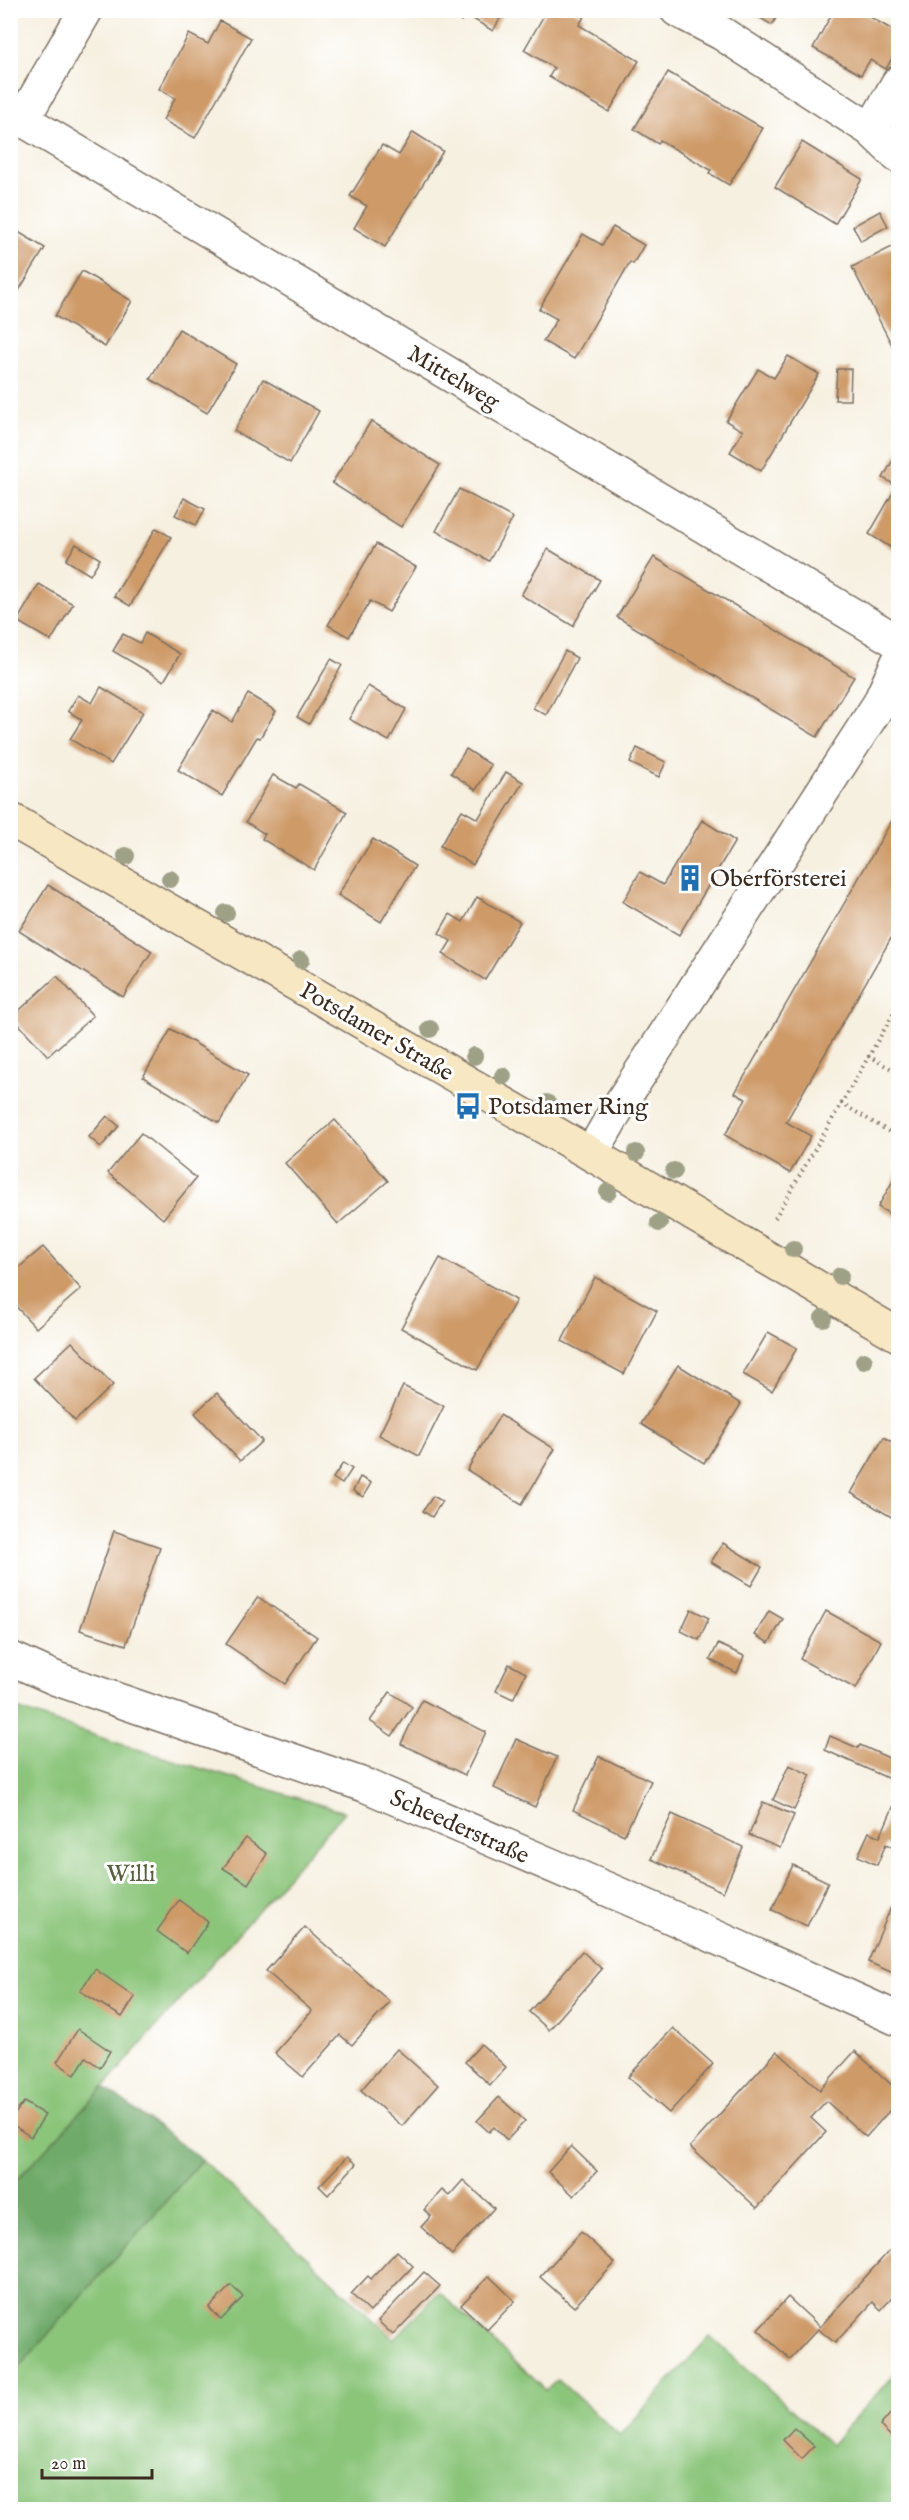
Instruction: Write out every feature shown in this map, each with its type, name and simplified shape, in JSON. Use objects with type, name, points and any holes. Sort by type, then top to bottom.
[{"type":"main road","name":"Potsdamer Straße","points":[[10,819],[591,1154],[898,1335]]},
{"type":"street","points":[[17,116],[86,10]]},
{"type":"street","points":[[677,10],[721,33],[871,130],[898,156]]},
{"type":"street","points":[[871,130],[898,83]]},
{"type":"street","name":"Mittelweg","points":[[17,116],[898,642]]},
{"type":"street","points":[[591,1154],[617,1109],[889,710],[898,662]]},
{"type":"street","name":"Scheederstraße","points":[[10,1658],[67,1682],[368,1786],[661,1912],[898,2019]]},
{"type":"path","points":[[775,1218],[898,1006]]},
{"type":"path","points":[[868,1056],[897,1072]]},
{"type":"path","points":[[841,1103],[898,1137]]},
{"type":"green space","name":"Willi","points":[[11,1707],[114,1742],[344,1812],[104,2087],[11,2186]]},
{"type":"green space","points":[[104,2087],[202,2160],[11,2376],[11,2186]]},
{"type":"green space","points":[[202,2160],[394,2339],[439,2292],[546,2390],[558,2380],[620,2435],[710,2336],[831,2445],[898,2370],[898,2509],[11,2510],[11,2376]]},
{"type":"building","points":[[444,10],[505,10],[493,31],[465,14],[461,21]]},
{"type":"building","points":[[547,10],[573,10],[584,17],[579,25],[639,61],[609,112],[549,77],[554,68],[524,50]]},
{"type":"building","points":[[747,10],[781,10],[772,25]]},
{"type":"building","points":[[834,10],[858,10],[898,33],[898,47],[886,69],[870,60],[861,75],[813,48]]},
{"type":"building","points":[[220,21],[251,38],[195,138],[163,120],[175,98],[159,89],[189,34],[208,44]]},
{"type":"building","points":[[668,72],[763,128],[729,185],[709,173],[711,170],[660,140],[658,144],[634,129]]},
{"type":"building","points":[[413,132],[443,151],[385,247],[354,228],[367,206],[350,196],[382,145],[399,155]]},
{"type":"building","points":[[802,142],[862,179],[835,224],[775,187]]},
{"type":"building","points":[[880,211],[888,226],[861,241],[853,226]]},
{"type":"building","points":[[10,227],[45,248],[10,305]]},
{"type":"building","points":[[613,227],[644,245],[633,264],[630,262],[574,359],[543,341],[557,319],[539,309],[583,234],[602,245]]},
{"type":"building","points":[[898,244],[898,357],[852,267]]},
{"type":"building","points":[[82,271],[132,301],[105,347],[55,316]]},
{"type":"building","points":[[179,329],[236,364],[207,413],[150,379]]},
{"type":"building","points":[[788,356],[819,374],[761,471],[730,452],[743,431],[726,421],[758,369],[774,378]]},
{"type":"building","points":[[837,369],[851,369],[850,400],[835,400]]},
{"type":"building","points":[[263,379],[319,411],[290,463],[234,431]]},
{"type":"building","points":[[371,421],[440,465],[401,527],[332,483]]},
{"type":"building","points":[[898,451],[898,552],[869,534],[897,486],[883,478]]},
{"type":"building","points":[[459,489],[513,518],[489,561],[436,531]]},
{"type":"building","points":[[184,498],[205,509],[196,525],[175,515]]},
{"type":"building","points":[[156,528],[171,537],[130,606],[114,596]]},
{"type":"building","points":[[76,544],[100,559],[90,575],[66,560]]},
{"type":"building","points":[[376,544],[416,567],[389,612],[370,601],[349,637],[328,625]]},
{"type":"building","points":[[548,549],[600,580],[573,626],[521,595]]},
{"type":"building","points":[[654,557],[854,677],[817,737],[617,617]]},
{"type":"building","points":[[39,584],[73,604],[51,641],[17,621]]},
{"type":"building","points":[[145,633],[180,654],[164,681],[113,651],[123,634],[140,643]]},
{"type":"building","points":[[565,651],[577,658],[546,715],[533,708]]},
{"type":"building","points":[[331,659],[342,665],[309,724],[297,717]]},
{"type":"building","points":[[368,686],[406,709],[389,741],[349,719]]},
{"type":"building","points":[[101,687],[143,712],[111,764],[70,739],[82,720],[68,711],[78,695],[92,703]]},
{"type":"building","points":[[248,694],[276,711],[260,738],[257,737],[222,796],[178,770],[213,710],[232,722]]},
{"type":"building","points":[[637,748],[666,762],[659,777],[630,763]]},
{"type":"building","points":[[466,749],[491,765],[476,790],[451,773]]},
{"type":"building","points":[[506,772],[523,782],[473,865],[440,846],[462,810],[478,819]]},
{"type":"building","points":[[273,775],[296,788],[299,784],[347,812],[314,870],[262,839],[265,834],[246,822]]},
{"type":"building","points":[[898,810],[898,926],[786,1122],[811,1136],[790,1173],[725,1135],[746,1099],[735,1093]]},
{"type":"building","name":"Oberförsterei","points":[[702,820],[735,841],[679,935],[623,902],[640,872],[663,885]]},
{"type":"building","points":[[373,839],[415,866],[381,922],[338,895]]},
{"type":"building","points":[[48,885],[152,951],[123,997],[19,931]]},
{"type":"building","points":[[477,897],[520,922],[485,980],[443,954],[451,941],[439,933],[450,914],[463,922]]},
{"type":"building","points":[[57,976],[93,1016],[48,1056],[12,1017]]},
{"type":"building","points":[[171,1029],[248,1075],[219,1123],[143,1077]]},
{"type":"building","points":[[107,1116],[119,1126],[101,1147],[89,1137]]},
{"type":"building","points":[[335,1120],[388,1181],[338,1224],[285,1163]]},
{"type":"building","points":[[141,1133],[196,1178],[163,1219],[108,1173]]},
{"type":"building","points":[[898,1172],[898,1219],[878,1207]]},
{"type":"building","points":[[43,1247],[81,1289],[36,1328],[10,1300],[10,1275]]},
{"type":"building","points":[[440,1258],[516,1300],[477,1370],[401,1328]]},
{"type":"building","points":[[595,1277],[657,1311],[624,1374],[562,1341]]},
{"type":"building","points":[[768,1332],[797,1348],[772,1391],[743,1374]]},
{"type":"building","points":[[72,1342],[113,1385],[75,1421],[34,1378]]},
{"type":"building","points":[[678,1365],[741,1404],[704,1463],[641,1424]]},
{"type":"building","points":[[403,1386],[444,1406],[419,1456],[379,1435]]},
{"type":"building","points":[[217,1393],[262,1441],[240,1461],[195,1413]]},
{"type":"building","points":[[500,1415],[555,1449],[522,1504],[467,1470]]},
{"type":"building","points":[[884,1437],[898,1446],[898,1521],[851,1493]]},
{"type":"building","points":[[343,1463],[352,1469],[342,1484],[333,1478]]},
{"type":"building","points":[[360,1477],[371,1483],[363,1497],[353,1491]]},
{"type":"building","points":[[433,1496],[442,1501],[432,1517],[423,1511]]},
{"type":"building","points":[[114,1531],[160,1547],[126,1645],[80,1630]]},
{"type":"building","points":[[723,1543],[762,1567],[751,1586],[711,1562]]},
{"type":"building","points":[[258,1597],[317,1637],[285,1684],[226,1644]]},
{"type":"building","points":[[691,1609],[709,1618],[699,1640],[681,1631]]},
{"type":"building","points":[[769,1611],[783,1619],[769,1643],[755,1635]]},
{"type":"building","points":[[826,1611],[881,1641],[856,1689],[800,1659]]},
{"type":"building","points":[[718,1644],[744,1656],[737,1673],[710,1660]]},
{"type":"building","points":[[509,1664],[526,1673],[513,1699],[496,1691]]},
{"type":"building","points":[[390,1692],[412,1707],[392,1736],[370,1721]]},
{"type":"building","points":[[422,1700],[486,1732],[465,1775],[401,1744]]},
{"type":"building","points":[[830,1736],[858,1748],[860,1745],[898,1762],[898,1772],[894,1781],[825,1750]]},
{"type":"building","points":[[516,1739],[557,1757],[535,1807],[494,1788]]},
{"type":"building","points":[[599,1756],[651,1781],[624,1835],[573,1810]]},
{"type":"building","points":[[789,1765],[811,1775],[794,1810],[773,1800]]},
{"type":"building","points":[[898,1796],[898,1850],[886,1844],[877,1865],[858,1856],[869,1832],[880,1837]]},
{"type":"building","points":[[763,1802],[794,1815],[780,1848],[749,1835]]},
{"type":"building","points":[[672,1814],[743,1847],[723,1892],[651,1859]]},
{"type":"building","points":[[246,1838],[267,1854],[248,1884],[223,1868]]},
{"type":"building","points":[[793,1865],[828,1882],[807,1926],[772,1910]]},
{"type":"building","points":[[179,1900],[208,1922],[187,1953],[157,1931]]},
{"type":"building","points":[[892,1905],[898,1908],[898,1975],[868,1962]]},
{"type":"building","points":[[305,1927],[390,2002],[352,2045],[340,2035],[303,2077],[275,2053],[312,2011],[266,1971]]},
{"type":"building","points":[[582,1951],[602,1969],[549,2030],[529,2012]]},
{"type":"building","points":[[95,1969],[135,1997],[122,2017],[80,1991]]},
{"type":"building","points":[[673,2028],[713,2064],[669,2113],[628,2077]]},
{"type":"building","points":[[78,2029],[110,2051],[100,2068],[86,2057],[75,2075],[57,2062]]},
{"type":"building","points":[[481,2044],[506,2067],[490,2085],[465,2062]]},
{"type":"building","points":[[397,2049],[438,2085],[402,2126],[361,2090]]},
{"type":"building","points":[[777,2051],[820,2090],[855,2051],[898,2091],[898,2101],[866,2137],[826,2101],[811,2118],[826,2132],[757,2208],[690,2147]]},
{"type":"building","points":[[499,2097],[525,2121],[507,2140],[494,2127],[489,2132],[477,2121]]},
{"type":"building","points":[[24,2102],[45,2115],[31,2137],[10,2123]]},
{"type":"building","points":[[571,2146],[597,2171],[574,2196],[548,2172]]},
{"type":"building","points":[[347,2157],[356,2164],[328,2195],[319,2186]]},
{"type":"building","points":[[463,2180],[494,2208],[452,2255],[421,2227],[431,2216],[424,2210],[442,2190],[449,2196]]},
{"type":"building","points":[[581,2232],[615,2263],[574,2307],[540,2277]]},
{"type":"building","points":[[898,2241],[898,2291],[881,2310],[873,2302],[835,2343],[818,2329],[790,2359],[758,2330],[788,2297],[820,2327]]},
{"type":"building","points":[[397,2251],[413,2266],[370,2312],[351,2294],[368,2276],[371,2279]]},
{"type":"building","points":[[424,2272],[440,2286],[393,2335],[378,2321]]},
{"type":"building","points":[[489,2276],[515,2301],[487,2330],[461,2305]]},
{"type":"building","points":[[231,2285],[243,2297],[221,2320],[209,2308]]},
{"type":"building","points":[[898,2407],[898,2443],[880,2426]]},
{"type":"building","points":[[794,2428],[814,2446],[802,2459],[783,2440]]},
{"type":"place","name":"Oberförsterei","points":[[690,878]]},
{"type":"place","name":"Potsdamer Ring","points":[[468,1106]]}]
